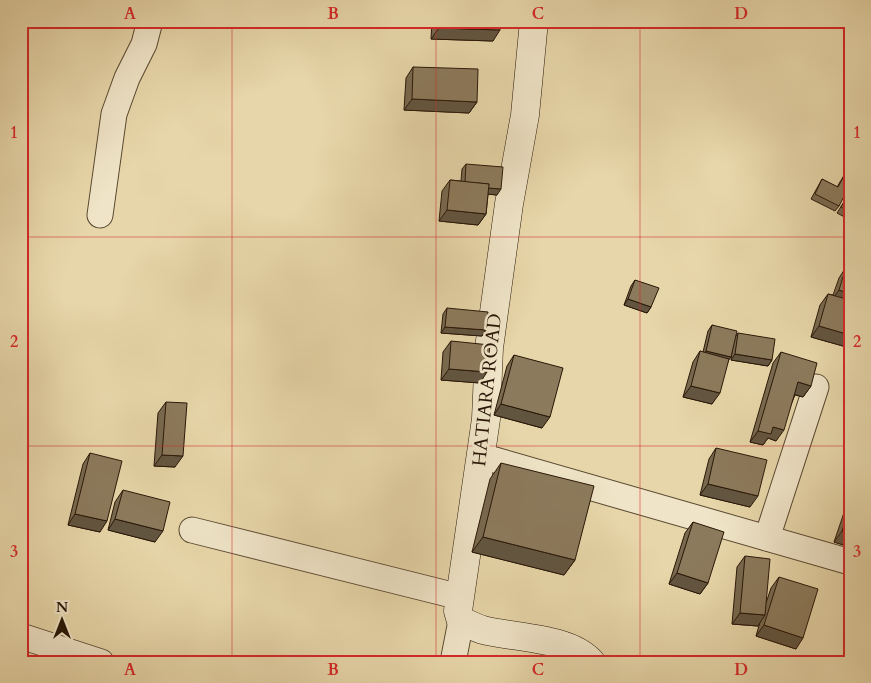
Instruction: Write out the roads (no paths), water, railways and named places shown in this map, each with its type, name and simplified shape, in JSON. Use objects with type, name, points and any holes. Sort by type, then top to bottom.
[{"type":"street","points":[[100,215],[114,114],[127,78],[144,44],[150,21]]},
{"type":"street","name":"HATIARA ROAD","points":[[460,609],[486,419],[489,348],[509,204],[524,115],[534,21]]},
{"type":"street","points":[[767,538],[816,387]]},
{"type":"street","points":[[481,456],[850,562]]},
{"type":"street","points":[[192,530],[460,609],[482,630],[560,644],[586,656],[591,662]]},
{"type":"street","points":[[453,662],[460,609]]},
{"type":"street","points":[[21,636],[101,662]]}]
